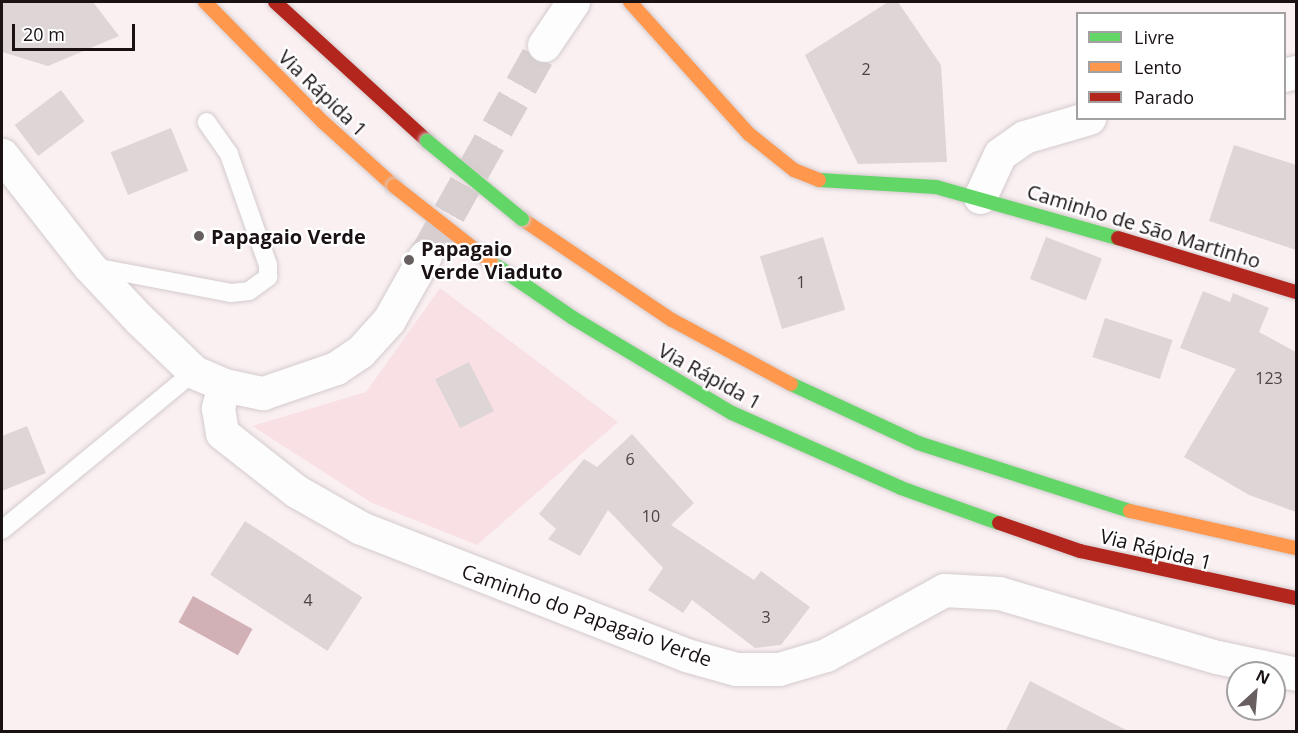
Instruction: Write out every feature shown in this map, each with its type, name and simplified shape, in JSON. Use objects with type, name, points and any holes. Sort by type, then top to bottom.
[{"type":"main road","name":"Via Rápida 1","points":[[206,2],[323,123],[394,186],[491,262],[573,318],[732,413],[900,489],[1080,551],[1296,598]]},
{"type":"main road","name":"Via Rápida 1","points":[[275,2],[427,141],[522,219],[672,320],[831,405],[918,443],[1097,504],[1296,548]]},
{"type":"main road","name":"Caminho de São Martinho","points":[[630,2],[749,134],[795,170],[822,181],[936,187],[980,197],[1296,292]]},
{"type":"street","points":[[544,45],[573,2]]},
{"type":"street","points":[[980,197],[989,169],[1008,148],[1024,137],[1082,120]]},
{"type":"street","points":[[2,155],[89,266],[194,372],[224,385],[263,393],[336,368],[360,352],[389,320],[425,256]]},
{"type":"street","name":"Caminho do Papagaio Verde","points":[[224,385],[218,408],[222,433],[296,491],[361,528],[686,656],[736,669],[779,669],[826,655],[944,590],[999,593],[1217,657],[1296,674]]},
{"type":"lane","points":[[89,266],[231,293],[249,291],[268,277],[268,265],[229,154],[207,122]]},
{"type":"lane","points":[[2,530],[194,372]]},
{"type":"shaded area","points":[[440,288],[618,422],[477,545],[372,503],[252,426],[366,392]]},
{"type":"shaded area","points":[[193,596],[252,629],[238,655],[178,622]]},
{"type":"building","points":[[2,2],[93,2],[119,36],[48,66],[2,52]]},
{"type":"building","points":[[888,2],[898,2],[941,65],[947,162],[858,164],[805,55]]},
{"type":"building","points":[[61,90],[84,121],[38,156],[15,125]]},
{"type":"building","points":[[171,128],[188,171],[128,195],[111,152]]},
{"type":"building","points":[[1234,145],[1296,165],[1296,250],[1209,221]]},
{"type":"building","points":[[823,237],[845,310],[782,329],[760,256]]},
{"type":"building","points":[[1046,237],[1102,259],[1086,301],[1030,279]]},
{"type":"building","points":[[1203,291],[1230,302],[1233,293],[1269,308],[1259,332],[1296,352],[1296,512],[1249,495],[1184,457],[1236,369],[1180,348]]},
{"type":"building","points":[[1105,318],[1173,340],[1160,379],[1092,357]]},
{"type":"building","points":[[469,362],[494,411],[460,428],[435,379]]},
{"type":"building","points":[[27,426],[46,473],[2,491],[2,436]]},
{"type":"building","points":[[632,434],[694,503],[671,525],[754,580],[761,571],[810,607],[781,645],[755,648],[692,600],[683,613],[648,590],[663,568],[608,510],[580,556],[548,539],[556,529],[539,514],[584,459],[597,467]]},
{"type":"building","points":[[245,521],[362,597],[328,651],[210,575]]},
{"type":"building","points":[[1030,681],[1130,732],[1005,732]]},
{"type":"tunnel","points":[[425,256],[544,45]]},
{"type":"traffic: fast","points":[[427,141],[522,219]]},
{"type":"traffic: fast","points":[[819,180],[936,187],[1118,238]]},
{"type":"traffic: fast","points":[[491,262],[573,318],[732,413],[901,488],[999,523]]},
{"type":"traffic: fast","points":[[791,384],[918,443],[1130,511]]},
{"type":"traffic: slow","points":[[205,2],[323,122],[394,186]]},
{"type":"traffic: slow","points":[[630,2],[749,134],[794,170],[819,180]]},
{"type":"traffic: slow","points":[[394,186],[491,262]]},
{"type":"traffic: slow","points":[[522,219],[672,320],[791,384]]},
{"type":"traffic: slow","points":[[1130,511],[1296,548]]},
{"type":"traffic: jam","points":[[275,2],[427,141]]},
{"type":"traffic: jam","points":[[1118,238],[1296,292]]},
{"type":"traffic: jam","points":[[999,523],[1080,551],[1296,598]]},
{"type":"place","name":"Papagaio Verde","points":[[199,236]]},
{"type":"place","name":"Papagaio Verde Viaduto","points":[[409,260]]}]
